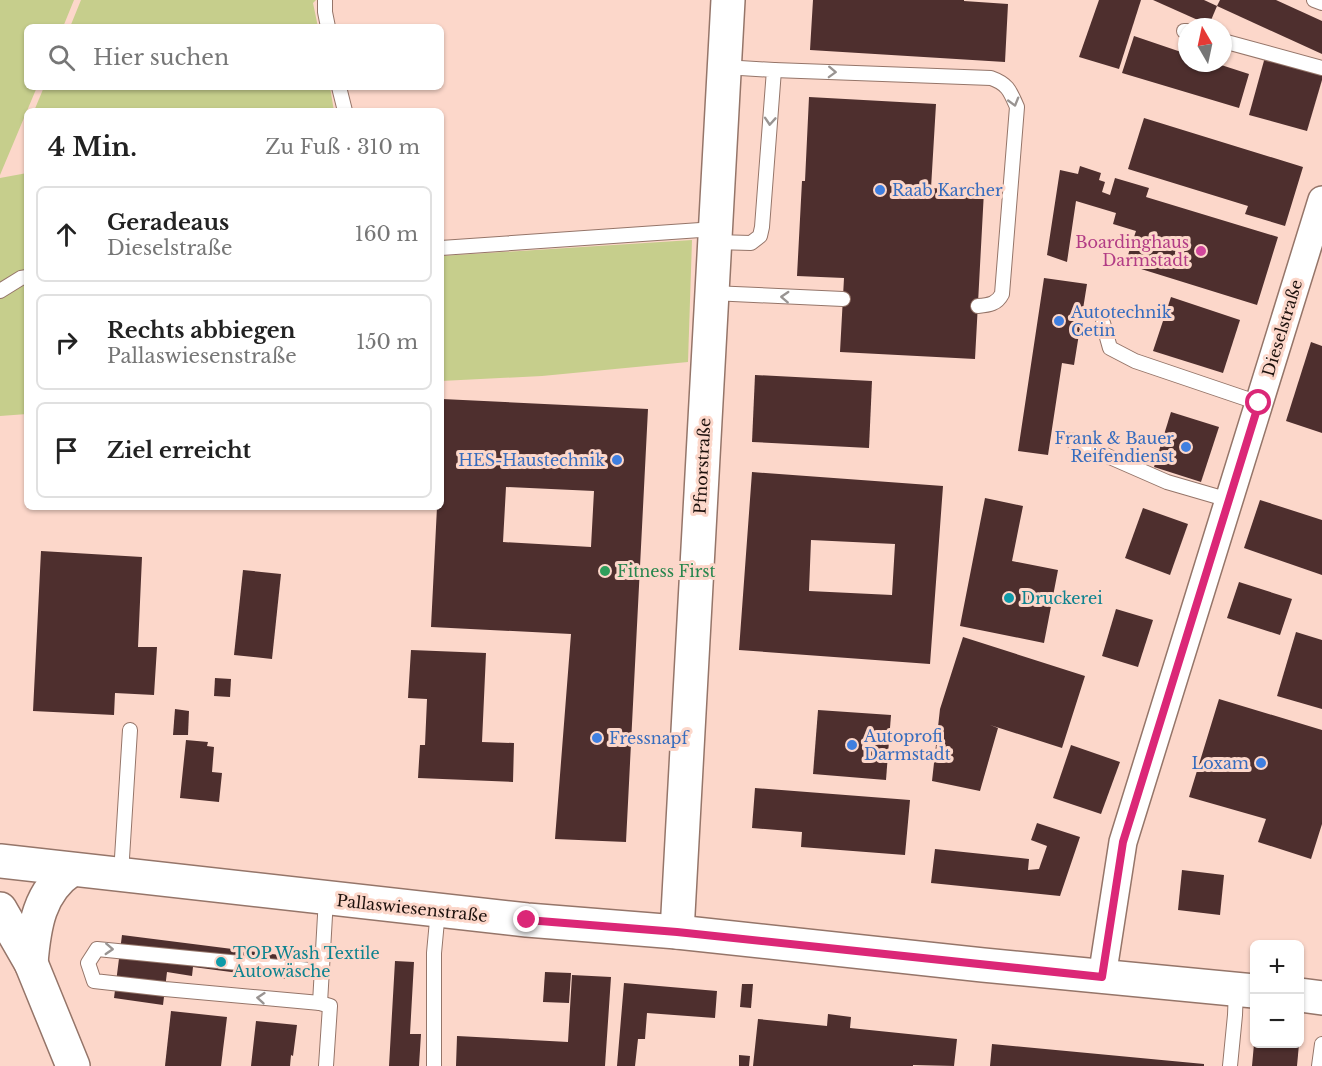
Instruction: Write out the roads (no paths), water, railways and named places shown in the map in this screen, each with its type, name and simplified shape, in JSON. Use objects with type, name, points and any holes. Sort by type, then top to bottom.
[{"type":"main road","name":"Pfnorstraße","points":[[677,932],[728,0]]},
{"type":"main road","name":"Pallaswiesenstraße","points":[[0,861],[527,920],[677,932],[1245,990]]},
{"type":"main road","points":[[31,963],[36,925],[45,897],[59,879],[71,870]]},
{"type":"main road","points":[[0,909],[31,963],[74,1066]]},
{"type":"main road","points":[[1304,996],[1322,998]]},
{"type":"street","name":"Dieselstraße","points":[[1102,977],[1123,842],[1322,200]]},
{"type":"lane","points":[[325,0],[327,24]]},
{"type":"lane","points":[[1314,0],[1322,3]]},
{"type":"lane","points":[[1232,43],[1322,68]]},
{"type":"lane","points":[[724,67],[991,78],[1003,82],[1011,92],[1017,107],[1002,294],[993,303],[978,306]]},
{"type":"lane","points":[[444,248],[715,236],[751,243],[760,236],[762,227],[774,70]]},
{"type":"lane","points":[[340,90],[344,108]]},
{"type":"lane","points":[[0,291],[24,278]]},
{"type":"lane","points":[[712,293],[843,299]]},
{"type":"lane","points":[[1103,323],[1110,348],[1127,357],[1259,403]]},
{"type":"lane","points":[[1071,440],[1167,482],[1229,500]]},
{"type":"lane","points":[[121,874],[130,730]]},
{"type":"lane","points":[[320,1003],[326,898]]},
{"type":"lane","points":[[434,1066],[434,953],[438,910]]},
{"type":"lane","points":[[321,971],[97,948],[88,963],[94,981],[330,1005],[326,1066]]},
{"type":"lane","points":[[1230,1066],[1245,990]]},
{"type":"lane","points":[[1319,1066],[1322,1044]]},
{"type":"place","name":"Raab Karcher","points":[[880,190]]},
{"type":"place","name":"Boardinghaus Darmstadt","points":[[1201,251]]},
{"type":"place","name":"Autotechnik Cetin","points":[[1059,321]]},
{"type":"place","name":"Frank & Bauer Reifendienst","points":[[1186,447]]},
{"type":"place","name":"HES-Haustechnik","points":[[617,460]]},
{"type":"place","name":"Fitness First","points":[[605,571]]},
{"type":"place","name":"Druckerei","points":[[1009,598]]},
{"type":"place","name":"Fressnapf","points":[[597,738]]},
{"type":"place","name":"Autoprofi Darmstadt","points":[[852,745]]},
{"type":"place","name":"Loxam","points":[[1261,763]]},
{"type":"place","name":"TOP Wash Textile Autowäsche","points":[[221,962]]}]
